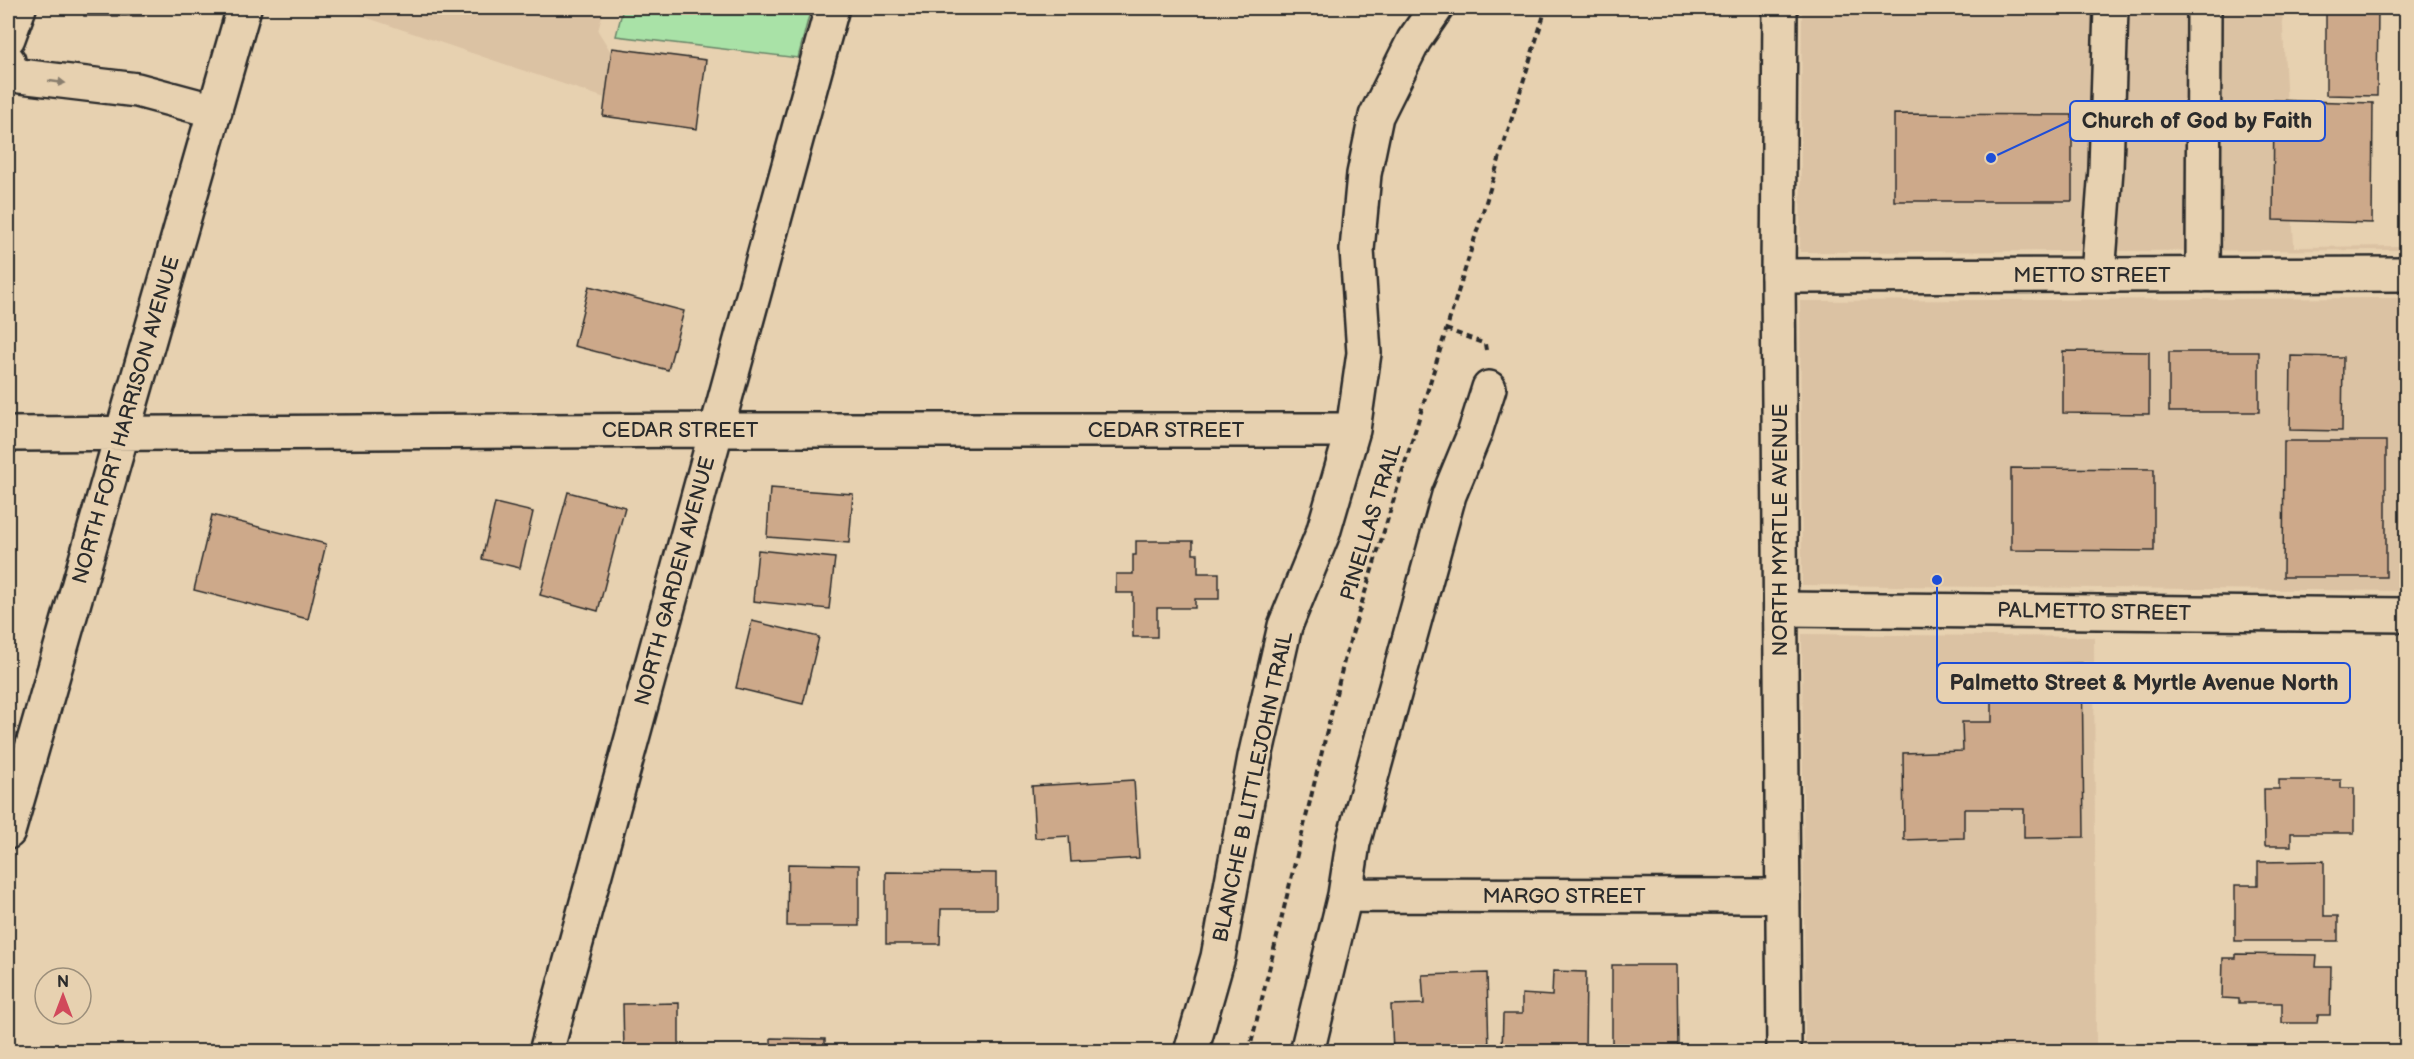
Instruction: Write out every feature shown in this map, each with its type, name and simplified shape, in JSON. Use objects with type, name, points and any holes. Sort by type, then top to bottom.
[{"type":"street","points":[[8,38],[20,8]]},
{"type":"street","name":"NORTH GARDEN AVENUE","points":[[546,1052],[832,8]]},
{"type":"street","name":"BLANCHE B LITTLEJOHN TRAIL","points":[[1191,1052],[1218,957],[1255,757],[1285,626],[1323,532],[1353,430],[1364,353],[1358,249],[1364,174],[1376,116],[1414,40],[1436,8]]},
{"type":"street","name":"NORTH MYRTLE AVENUE","points":[[1780,8],[1778,276],[1784,1052]]},
{"type":"street","points":[[2098,275],[2106,170],[2111,8]]},
{"type":"street","points":[[2202,275],[2204,8]]},
{"type":"street","name":"NORTH FORT HARRISON AVENUE","points":[[8,832],[215,111],[238,9]]},
{"type":"street","points":[[8,61],[9,69],[20,76],[137,90],[215,111]]},
{"type":"street","name":"METTO STREET","points":[[1778,276],[2406,274]]},
{"type":"street","points":[[1307,1052],[1345,895],[1353,843],[1449,495],[1475,432],[1489,388]]},
{"type":"street","name":"CEDAR STREET","points":[[8,434],[716,430],[1353,430]]},
{"type":"street","name":"PALMETTO STREET","points":[[1781,609],[2406,615]]},
{"type":"street","name":"MARGO STREET","points":[[1345,895],[1783,896]]},
{"type":"path","name":"PINELLAS TRAIL","points":[[1249,1052],[1345,657],[1546,8]]},
{"type":"shaded area","points":[[338,8],[604,8],[598,31],[614,57],[605,98]]},
{"type":"shaded area","points":[[1802,8],[2282,8],[2294,247],[2405,246],[2405,250],[1800,252]]},
{"type":"shaded area","points":[[2405,298],[2405,591],[1802,585],[1800,301]]},
{"type":"shaded area","points":[[1802,634],[2094,637],[2096,1051],[1805,1051]]},
{"type":"green space","points":[[623,8],[811,8],[798,58],[616,36]]},
{"type":"building","points":[[84,8],[143,8],[144,16],[84,16]]},
{"type":"building","points":[[2326,8],[2378,8],[2377,96],[2326,95]]},
{"type":"building","points":[[612,48],[706,60],[697,129],[603,116]]},
{"type":"building","points":[[2274,100],[2373,103],[2372,223],[2273,220]]},
{"type":"building","points":[[1894,114],[2072,115],[2072,201],[1894,201]]},
{"type":"building","points":[[589,286],[684,311],[668,370],[574,346]]},
{"type":"building","points":[[2063,351],[2149,352],[2149,414],[2063,413]]},
{"type":"building","points":[[2169,352],[2259,352],[2259,412],[2169,412]]},
{"type":"building","points":[[2291,356],[2343,357],[2342,431],[2290,430]]},
{"type":"building","points":[[2284,441],[2386,441],[2386,577],[2283,577]]},
{"type":"building","points":[[2011,468],[2154,469],[2154,551],[2011,550]]},
{"type":"building","points":[[770,488],[853,494],[849,543],[767,537]]},
{"type":"building","points":[[568,492],[625,507],[598,611],[540,595]]},
{"type":"building","points":[[495,503],[533,512],[520,568],[482,559]]},
{"type":"building","points":[[212,515],[326,544],[308,619],[194,590]]},
{"type":"building","points":[[1136,541],[1193,541],[1193,554],[1198,554],[1198,573],[1219,573],[1219,599],[1195,599],[1195,608],[1157,608],[1157,637],[1133,637],[1133,593],[1116,593],[1116,574],[1133,574]]},
{"type":"building","points":[[758,550],[835,558],[829,609],[753,601]]},
{"type":"building","points":[[752,621],[819,637],[803,704],[736,688]]},
{"type":"building","points":[[2082,663],[2084,837],[2024,838],[2024,809],[1964,809],[1964,838],[1904,840],[1903,753],[1963,751],[1962,722],[1992,722],[1992,693],[2022,693],[2022,664]]},
{"type":"building","points":[[1134,780],[1139,858],[1071,862],[1069,836],[1035,838],[1032,786]]},
{"type":"building","points":[[2279,780],[2341,780],[2341,788],[2354,788],[2354,833],[2291,833],[2291,846],[2265,846],[2264,789],[2279,789]]},
{"type":"building","points":[[2324,861],[2324,916],[2338,916],[2338,941],[2235,941],[2235,885],[2258,885],[2258,862]]},
{"type":"building","points":[[788,864],[859,865],[859,926],[787,926]]},
{"type":"building","points":[[886,872],[996,873],[996,909],[941,909],[940,944],[886,944]]},
{"type":"building","points":[[2236,954],[2317,955],[2316,967],[2331,967],[2330,1015],[2318,1015],[2317,1023],[2282,1023],[2282,1003],[2239,1003],[2239,999],[2222,998],[2223,958],[2236,958]]},
{"type":"building","points":[[1612,965],[1677,965],[1678,1052],[1612,1052]]},
{"type":"building","points":[[1553,971],[1586,972],[1585,1052],[1502,1052],[1503,1014],[1522,1014],[1522,994],[1552,996]]},
{"type":"building","points":[[1487,973],[1489,1052],[1393,1052],[1391,1005],[1424,1004],[1422,975]]},
{"type":"building","points":[[679,1003],[679,1051],[694,1052],[624,1052],[623,1004]]},
{"type":"building","points":[[771,1038],[825,1039],[825,1052],[771,1052]]},
{"type":"building","points":[[2156,1049],[2213,1049],[2213,1052],[2156,1052]]},
{"type":"place","name":"Church of God by Faith","points":[[1991,158]]},
{"type":"place","name":"Palmetto Street & Myrtle Avenue North","points":[[1937,580]]}]
